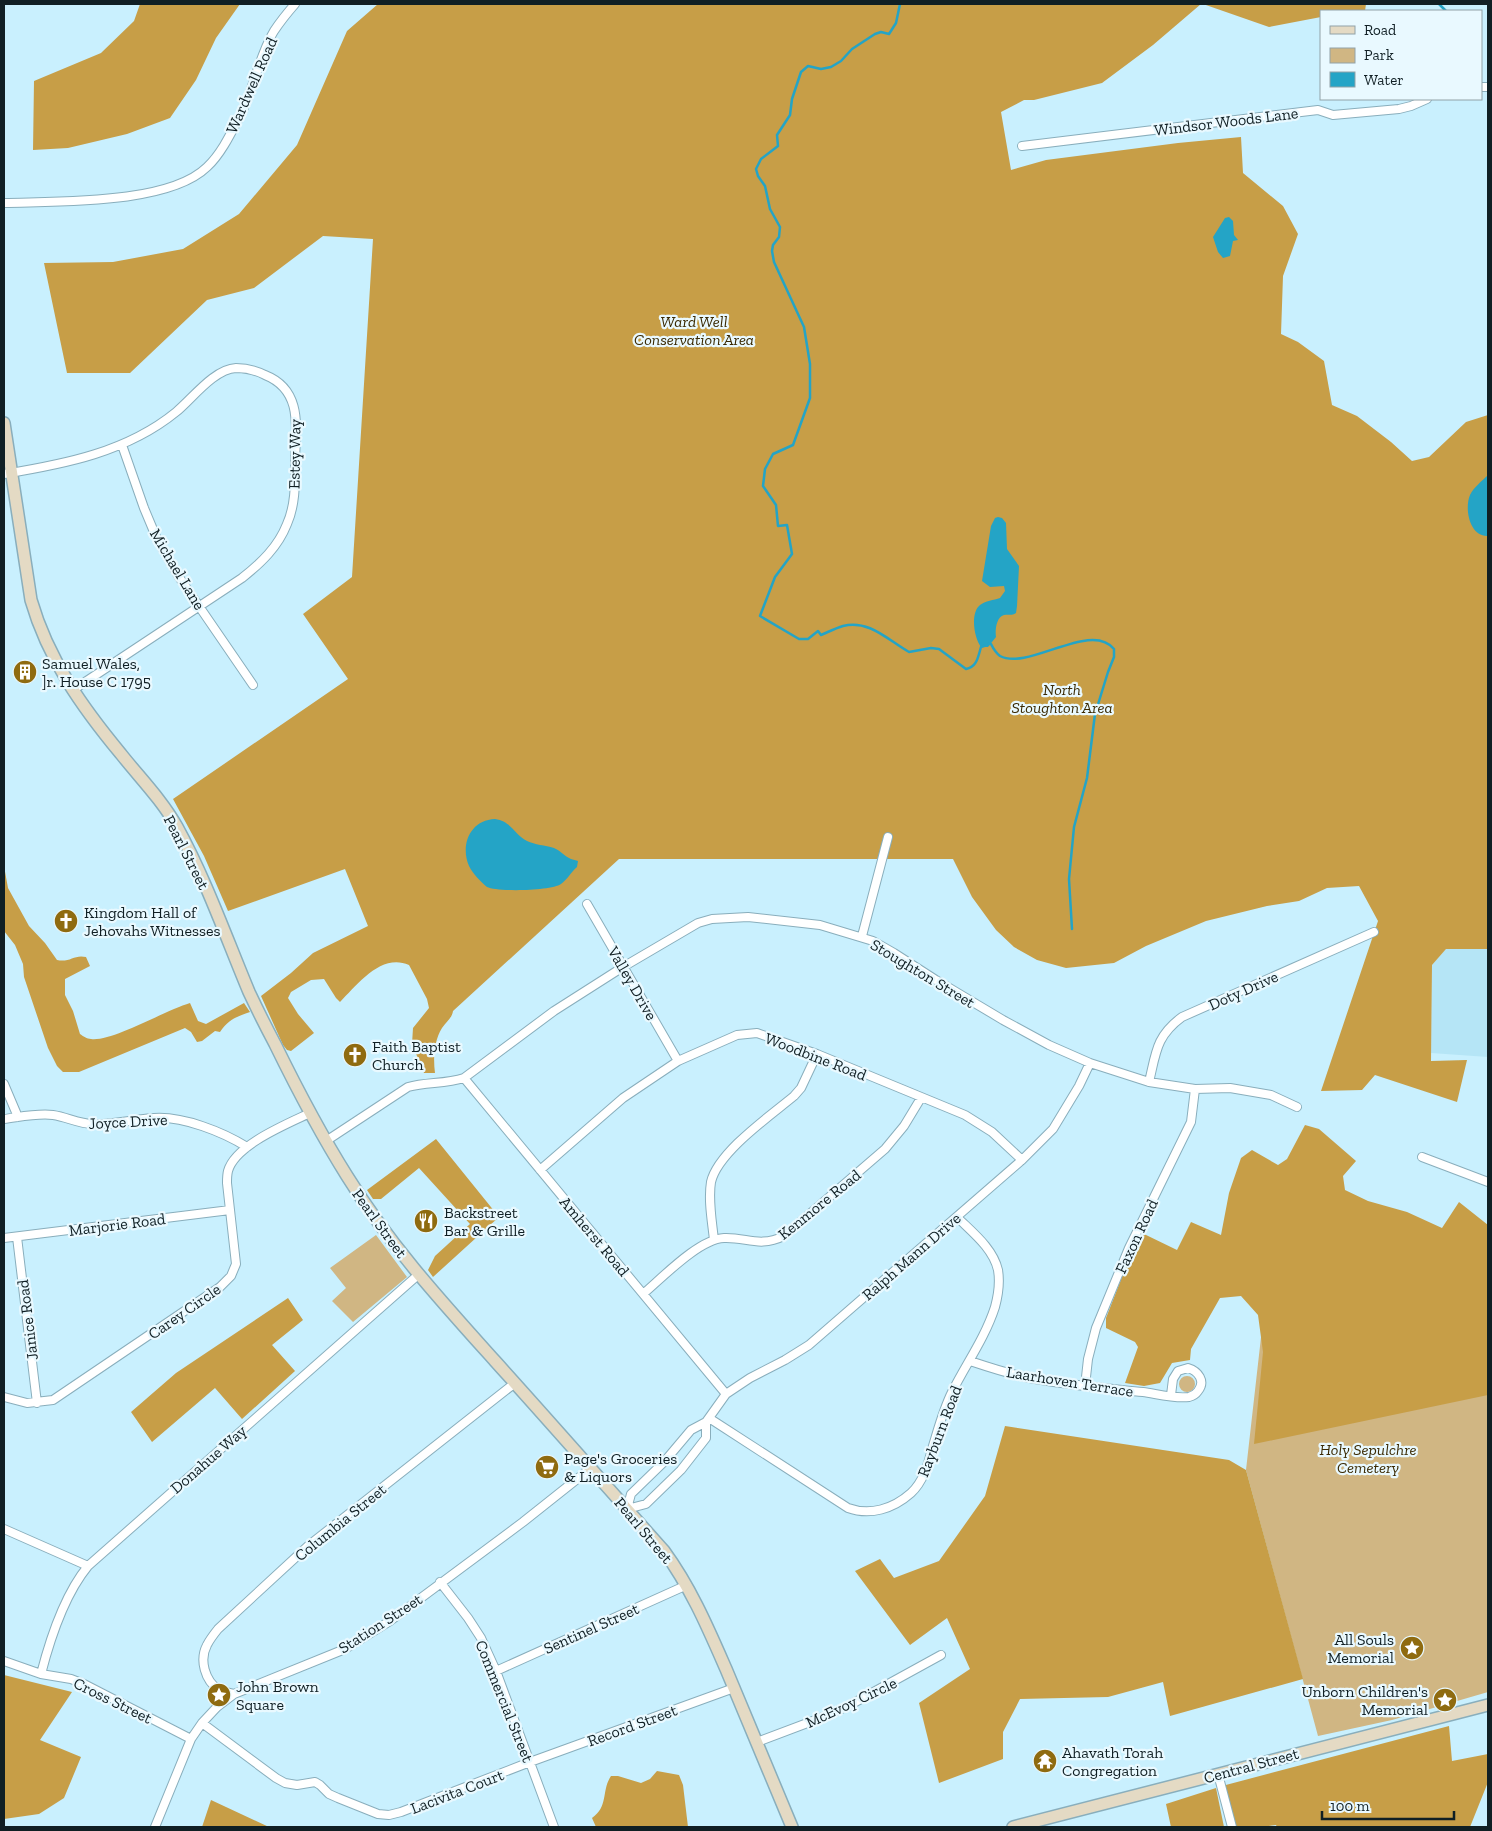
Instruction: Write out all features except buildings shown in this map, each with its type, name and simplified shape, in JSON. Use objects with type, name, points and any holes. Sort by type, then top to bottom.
[{"type":"main road","name":"Pearl Street","points":[[4,423],[8,473],[28,580],[39,627],[50,652],[73,690],[119,752],[164,807],[176,826],[214,907],[251,995],[310,1113],[375,1220],[418,1275],[664,1552],[687,1585],[734,1688],[792,1827]]},
{"type":"main road","name":"Central Street","points":[[1013,1827],[1488,1705]]},
{"type":"street","name":"Wardwell Road","points":[[4,203],[123,198],[158,191],[191,179],[207,167],[225,144],[242,111],[274,32],[295,4]]},
{"type":"street","name":"Windsor Woods Lane","points":[[1022,146],[1318,110],[1334,116],[1399,109],[1425,100]]},
{"type":"street","name":"Estey Way","points":[[8,473],[82,459],[122,445],[176,412],[221,373],[236,368],[256,371],[270,377],[284,387],[294,402],[297,421],[294,493],[288,522],[277,543],[262,562],[242,578],[73,690]]},
{"type":"street","name":"Michael Lane","points":[[122,445],[157,539],[179,577],[253,684]]},
{"type":"street","points":[[862,936],[888,837]]},
{"type":"street","name":"Valley Drive","points":[[587,904],[678,1061]]},
{"type":"street","name":"Stoughton Street","points":[[326,1141],[408,1087],[450,1082],[464,1078],[554,1011],[623,967],[698,923],[712,919],[748,917],[820,925],[862,936],[894,953],[1003,1020],[1049,1045],[1090,1063],[1149,1082],[1195,1089],[1230,1088],[1271,1095],[1297,1107]]},
{"type":"street","name":"Doty Drive","points":[[1149,1082],[1160,1039],[1165,1031],[1182,1018],[1374,932]]},
{"type":"street","name":"Woodbine Road","points":[[540,1170],[623,1098],[678,1061],[737,1035],[757,1033],[817,1054],[965,1115],[992,1132],[1022,1160]]},
{"type":"street","points":[[714,1240],[710,1188],[714,1173],[728,1152],[801,1088],[817,1054]]},
{"type":"street","name":"Ralph Mann Drive","points":[[708,1420],[706,1438],[681,1470],[646,1504],[627,1509],[631,1494],[664,1462],[691,1430],[708,1420],[726,1394],[750,1378],[786,1360],[809,1345],[1022,1160],[1053,1129],[1079,1086],[1090,1063]]},
{"type":"street","name":"Amherst Road","points":[[464,1078],[726,1394]]},
{"type":"street","points":[[4,1084],[18,1117]]},
{"type":"street","name":"Faxon Road","points":[[1084,1386],[1096,1328],[1129,1248],[1191,1122],[1195,1089]]},
{"type":"street","name":"Kenmore Road","points":[[643,1294],[699,1247],[714,1240],[723,1238],[762,1242],[776,1240],[784,1236],[885,1149],[904,1126],[921,1098]]},
{"type":"street","name":"Carey Circle","points":[[4,1397],[16,1402],[37,1403],[53,1400],[61,1396],[220,1287],[231,1276],[236,1264],[227,1183],[228,1171],[232,1162],[247,1147],[310,1113]]},
{"type":"street","name":"Joyce Drive","points":[[4,1119],[52,1115],[83,1124],[93,1124],[171,1118],[227,1136],[247,1147]]},
{"type":"street","points":[[1422,1157],[1488,1182]]},
{"type":"street","name":"Marjorie Road","points":[[4,1238],[230,1210]]},
{"type":"street","name":"Rayburn Road","points":[[708,1420],[837,1502],[857,1511],[875,1512],[905,1498],[919,1484],[927,1466],[948,1401],[987,1327],[998,1292],[998,1271],[994,1258],[957,1217]]},
{"type":"street","name":"Janice Road","points":[[17,1236],[37,1403]]},
{"type":"street","name":"Donahue Way","points":[[41,1674],[50,1643],[72,1589],[88,1566],[418,1275]]},
{"type":"street","name":"Laarhoven Terrace","points":[[970,1361],[1026,1377],[1084,1386],[1189,1397],[1196,1394],[1201,1387],[1197,1373],[1188,1368],[1178,1371],[1173,1379],[1171,1395]]},
{"type":"street","name":"Columbia Street","points":[[216,1707],[216,1694],[204,1666],[204,1651],[210,1639],[228,1619],[308,1546],[515,1383]]},
{"type":"street","name":"Station Street","points":[[154,1827],[191,1739],[216,1707],[234,1694],[345,1649],[390,1621],[523,1522],[591,1468]]},
{"type":"street","points":[[4,1529],[88,1566]]},
{"type":"street","name":"Commercial Street","points":[[440,1582],[477,1631],[496,1670],[554,1827]]},
{"type":"street","name":"Sentinel Street","points":[[496,1670],[687,1585]]},
{"type":"street","name":"McEvoy Circle","points":[[757,1742],[850,1705],[941,1655]]},
{"type":"street","name":"Cross Street","points":[[4,1661],[41,1674],[71,1679],[84,1684],[191,1739]]},
{"type":"street","points":[[212,1684],[222,1691],[234,1694]]},
{"type":"street","name":"Record Street","points":[[530,1762],[734,1688]]},
{"type":"street","name":"Lacivita Court","points":[[202,1723],[285,1783],[297,1785],[315,1782],[329,1794],[383,1815],[401,1812],[530,1762]]},
{"type":"street","points":[[1218,1774],[1232,1827]]},
{"type":"shaded area","points":[[1446,949],[1488,949],[1488,1057],[1431,1053],[1432,965]]},
{"type":"green space","points":[[140,4],[240,4],[216,38],[196,80],[170,118],[127,134],[68,148],[33,150],[34,81],[101,53],[134,21]]},
{"type":"green space","name":"Ward Well Conservation Area","points":[[378,4],[1201,4],[1153,45],[1102,83],[1034,100],[1024,100],[1001,112],[1011,170],[1046,160],[1241,137],[1243,173],[1283,206],[1298,234],[1283,276],[1281,334],[1298,342],[1324,361],[1332,405],[1357,416],[1412,461],[1429,457],[1466,422],[1488,415],[1488,949],[1446,949],[1432,965],[1431,1061],[1467,1060],[1457,1102],[1375,1075],[1362,1090],[1321,1091],[1378,921],[1359,886],[1327,888],[1299,901],[1267,906],[1206,921],[1146,946],[1114,963],[1066,968],[1037,960],[1014,947],[996,930],[972,897],[953,859],[619,859],[453,1011],[437,1038],[434,1056],[435,1073],[424,1073],[412,1044],[413,1028],[429,1008],[427,999],[409,965],[399,962],[389,963],[371,972],[340,1002],[324,979],[311,980],[291,992],[288,998],[298,1014],[314,1033],[291,1051],[287,1050],[261,996],[313,953],[368,926],[345,869],[228,911],[204,856],[173,799],[348,679],[303,614],[352,577],[373,239],[323,236],[254,288],[207,300],[130,373],[67,373],[44,263],[113,262],[183,249],[239,214],[297,145],[347,31]]},
{"type":"green space","points":[[1203,4],[1366,4],[1365,10],[1320,10],[1320,17],[1269,27]]},
{"type":"green space","points":[[4,866],[8,888],[29,926],[45,943],[57,960],[86,957],[90,966],[65,979],[65,995],[73,1011],[80,1034],[91,1039],[112,1036],[190,1003],[198,1021],[206,1024],[244,1003],[250,1012],[233,1019],[220,1032],[215,1031],[202,1041],[197,1042],[191,1032],[185,1028],[79,1072],[63,1072],[57,1066],[48,1048],[24,977],[23,964],[15,945],[4,931]]},
{"type":"green space","points":[[1305,1125],[1319,1129],[1356,1161],[1343,1176],[1345,1190],[1368,1201],[1407,1212],[1442,1228],[1459,1202],[1488,1225],[1488,1395],[1254,1444],[1263,1352],[1258,1315],[1241,1296],[1220,1298],[1191,1349],[1190,1360],[1172,1363],[1160,1383],[1144,1386],[1125,1383],[1138,1347],[1135,1342],[1106,1328],[1106,1318],[1129,1259],[1144,1234],[1177,1250],[1191,1222],[1221,1235],[1229,1193],[1241,1158],[1252,1150],[1278,1165],[1287,1159]]},
{"type":"green space","points":[[436,1139],[499,1217],[433,1277],[428,1270],[435,1256],[470,1224],[419,1168],[381,1199],[373,1199],[367,1190]]},
{"type":"green space","name":"Holy Sepulchre Cemetery","points":[[1278,1187],[1488,1264],[1488,1692],[1392,1720],[1318,1736],[1246,1470]]},
{"type":"green space","points":[[376,1235],[407,1277],[353,1322],[332,1301],[346,1288],[330,1268]]},
{"type":"green space","points":[[288,1298],[303,1320],[272,1345],[295,1371],[242,1419],[215,1388],[152,1442],[131,1412],[176,1373]]},
{"type":"green space","points":[[1184,1376],[1190,1376],[1195,1381],[1193,1390],[1184,1392],[1179,1387],[1179,1381]]},
{"type":"green space","points":[[1005,1426],[1229,1460],[1246,1470],[1303,1679],[1170,1716],[1163,1682],[1108,1697],[1020,1699],[1003,1732],[1003,1759],[939,1783],[919,1703],[970,1669],[947,1618],[910,1645],[855,1571],[880,1559],[894,1578],[939,1561],[985,1496]]},
{"type":"green space","points":[[4,1675],[72,1692],[40,1740],[81,1757],[64,1798],[39,1814],[4,1819]]},
{"type":"green space","points":[[1449,1726],[1452,1761],[1488,1754],[1488,1782],[1470,1827],[1277,1827],[1276,1825],[1235,1827],[1222,1786]]},
{"type":"green space","points":[[657,1771],[679,1775],[683,1785],[688,1827],[596,1827],[592,1818],[601,1808],[611,1776],[618,1776],[641,1783],[650,1779]]},
{"type":"green space","points":[[1216,1788],[1224,1827],[1171,1827],[1166,1804]]},
{"type":"green space","points":[[211,1800],[269,1827],[202,1827]]},
{"type":"water","points":[[1229,217],[1233,221],[1234,235],[1238,240],[1233,241],[1230,256],[1223,258],[1218,252],[1213,237],[1225,218]]},
{"type":"water","points":[[1488,475],[1488,536],[1477,532],[1473,527],[1468,514],[1468,501],[1471,492]]},
{"type":"water","points":[[995,518],[1002,518],[1006,523],[1007,549],[1019,566],[1017,606],[1016,613],[999,618],[996,637],[988,647],[981,647],[976,638],[974,626],[977,609],[984,602],[1000,598],[1005,591],[1004,586],[990,587],[982,581],[991,526]]},
{"type":"water","points":[[495,819],[505,822],[527,841],[554,848],[569,858],[578,861],[577,867],[561,884],[547,888],[501,890],[487,887],[469,866],[466,850],[469,835],[473,829],[486,820]]},
{"type":"waterway","points":[[900,4],[896,23],[889,34],[881,32],[875,34],[852,49],[841,61],[831,67],[821,69],[808,66],[801,72],[792,99],[790,115],[777,135],[778,146],[761,159],[756,169],[758,176],[765,186],[770,209],[780,227],[779,237],[773,245],[774,262],[804,327],[810,364],[810,398],[793,445],[773,454],[765,469],[763,486],[776,505],[778,526],[787,525],[792,554],[775,577],[760,616],[799,639],[808,639],[818,631],[821,635],[843,626],[852,625],[870,628],[909,652],[931,648],[939,649],[966,669],[975,664],[981,647],[984,646]]},
{"type":"waterway","points":[[1439,4],[1445,10]]},
{"type":"waterway","points":[[989,644],[1000,656],[1012,659],[1043,653],[1075,642],[1091,640],[1104,642],[1114,649],[1114,657],[1095,714],[1087,778],[1074,827],[1069,879],[1072,929]]},
{"type":"place","name":"Samuel Wales, ]r. House C 1795","points":[[25,672]]},
{"type":"place","name":"Kingdom Hall of Jehovahs Witnesses","points":[[66,921]]},
{"type":"place","name":"Faith Baptist Church","points":[[355,1055]]},
{"type":"place","name":"Backstreet Bar & Grille","points":[[426,1221]]},
{"type":"place","name":"Page's Groceries & Liquors","points":[[547,1467]]},
{"type":"place","name":"All Souls Memorial","points":[[1412,1648]]},
{"type":"place","name":"John Brown Square","points":[[219,1695]]},
{"type":"place","name":"Unborn Children's Memorial","points":[[1445,1700]]},
{"type":"place","name":"Ahavath Torah Congregation","points":[[1045,1761]]},
{"type":"park label","name":"North Stoughton Area","points":[[1062,698]]}]
